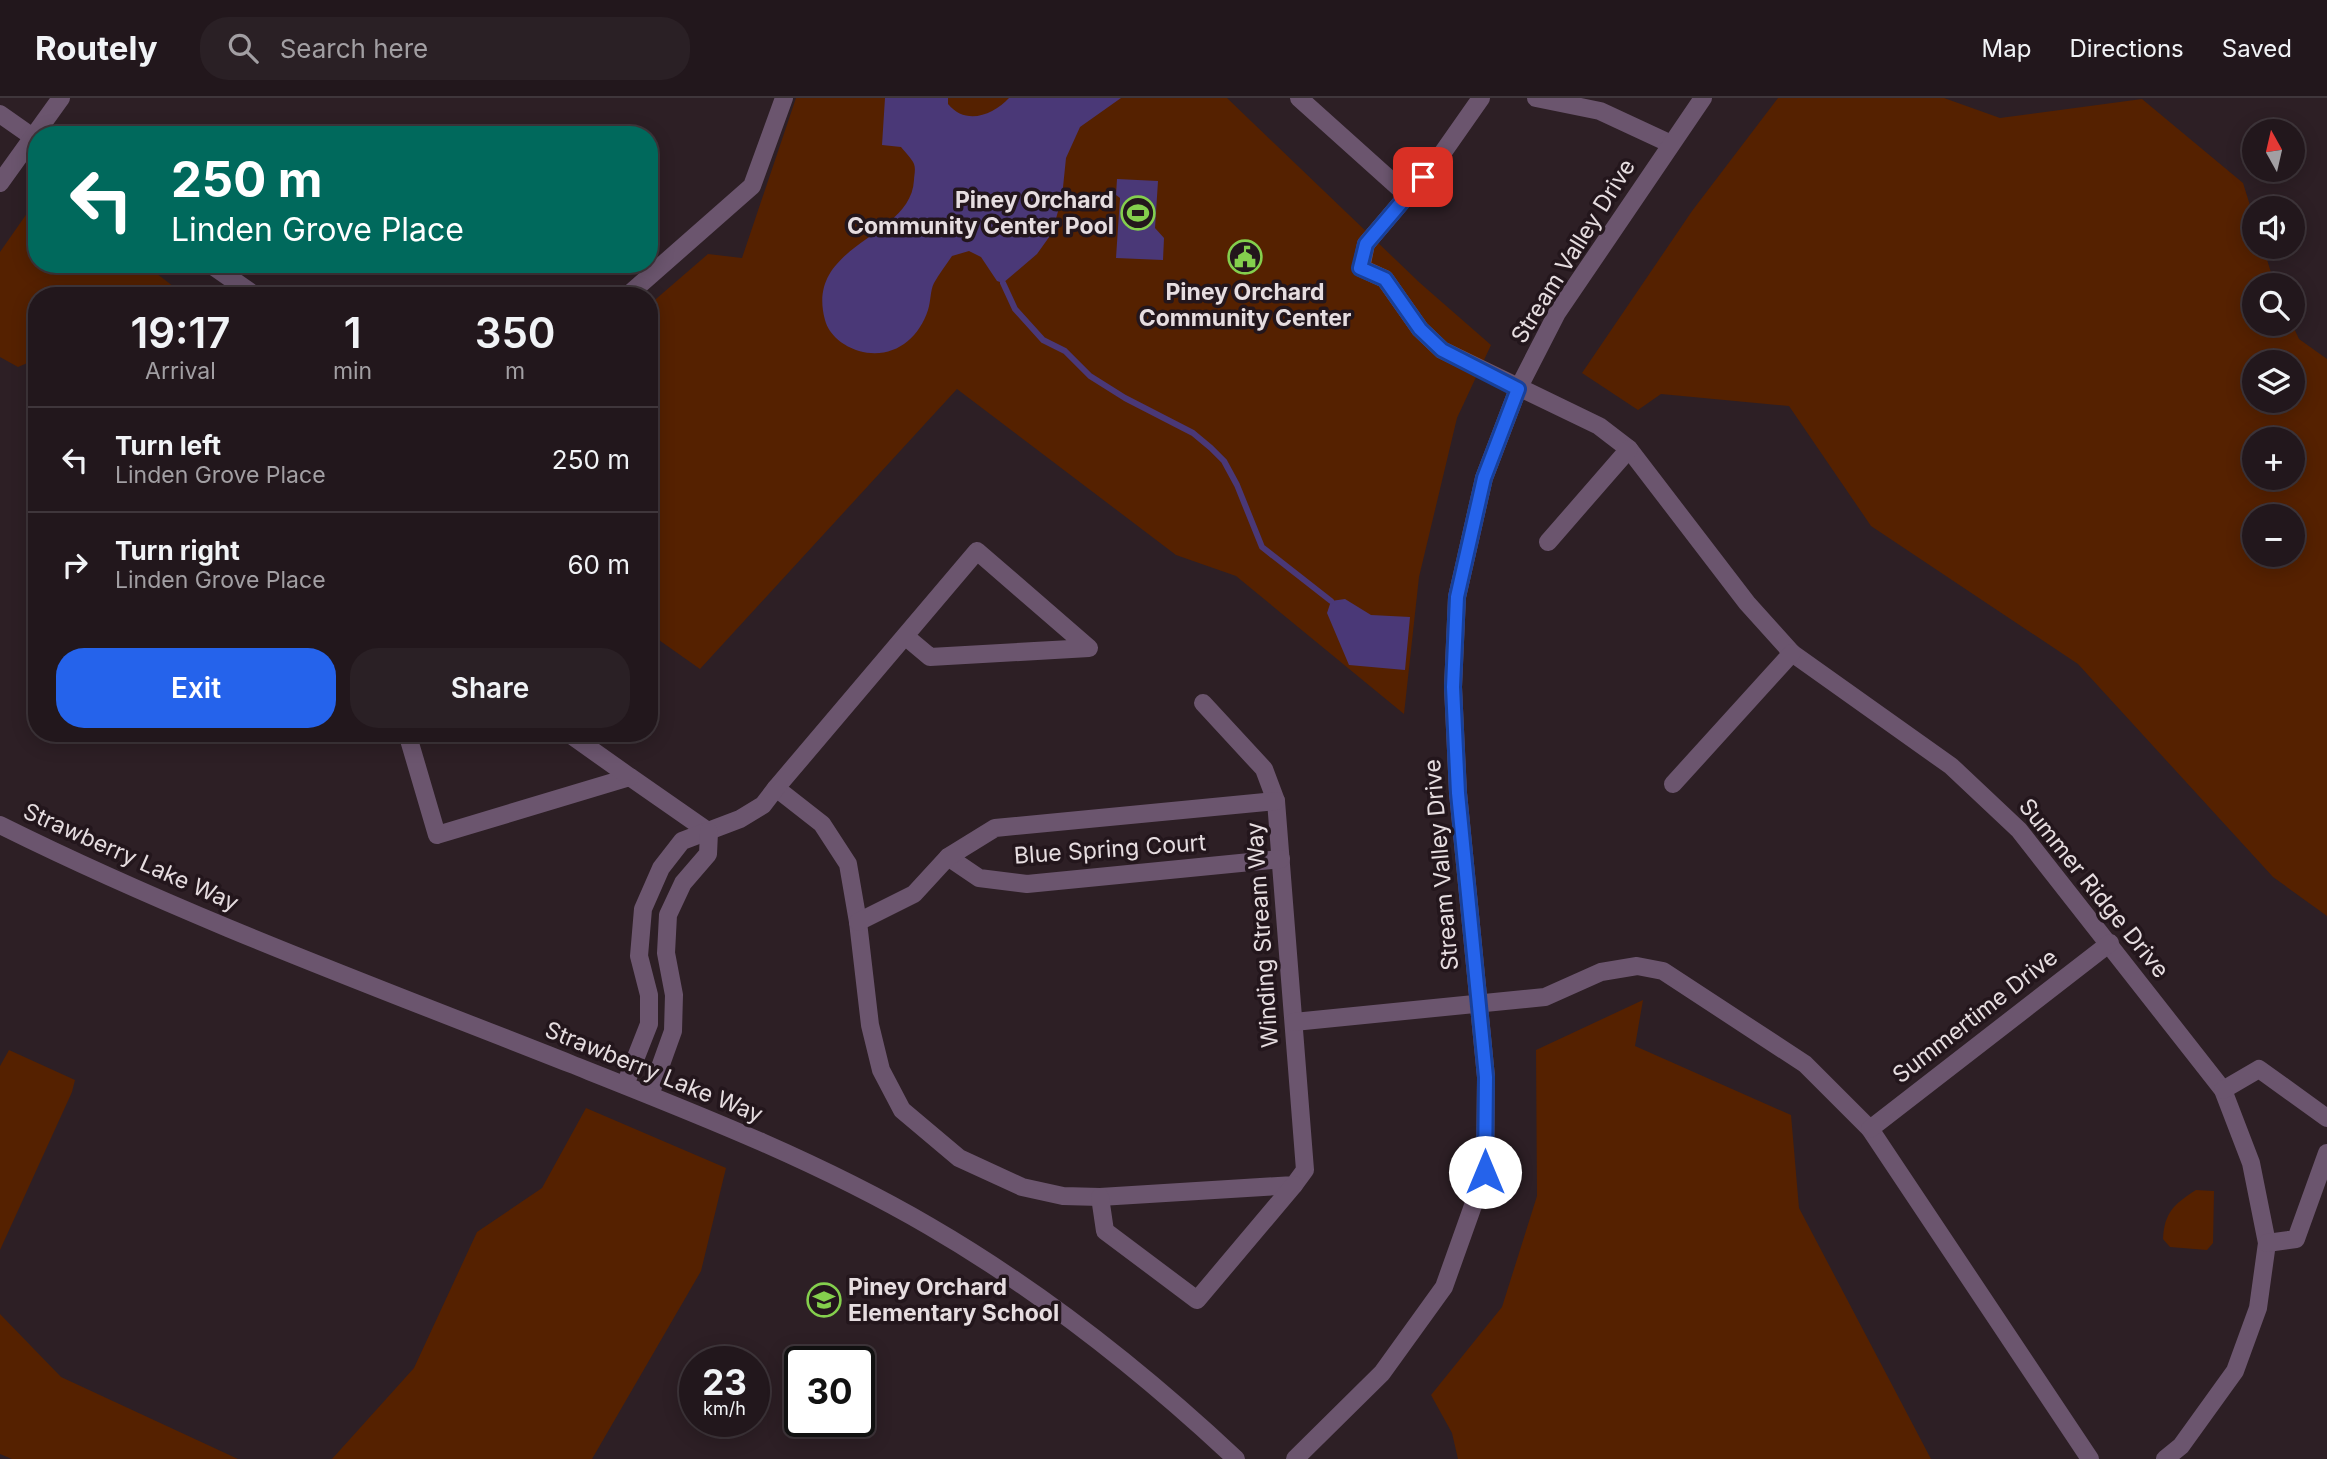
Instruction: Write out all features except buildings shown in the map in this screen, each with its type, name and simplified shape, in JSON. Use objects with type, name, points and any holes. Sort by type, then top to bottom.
[{"type":"street","points":[[42,126],[61,98]]},
{"type":"street","points":[[658,269],[752,186],[784,98]]},
{"type":"street","points":[[1299,98],[1407,195],[1439,158],[1480,98]]},
{"type":"street","points":[[1536,98],[1600,111],[1671,144]]},
{"type":"street","name":"Stream Valley Drive","points":[[1295,1459],[1382,1373],[1444,1287],[1485,1172],[1486,1077],[1458,793],[1453,687],[1457,597],[1484,478],[1518,389],[1557,313],[1703,98]]},
{"type":"street","points":[[0,114],[28,134]]},
{"type":"street","points":[[0,183],[28,146]]},
{"type":"street","name":"Summer Ridge Drive","points":[[1407,195],[1366,244],[1360,268],[1385,279],[1420,329],[1442,350],[1599,426],[1629,449],[1747,603],[1792,653],[1951,766],[2018,830],[2110,943],[2223,1090],[2251,1163],[2267,1243],[2258,1308],[2235,1371],[2181,1446],[2165,1459]]},
{"type":"street","points":[[223,273],[243,287]]},
{"type":"street","points":[[637,287],[653,273]]},
{"type":"street","points":[[1548,542],[1629,449]]},
{"type":"street","points":[[625,1085],[649,1024],[649,995],[639,956],[643,909],[661,868],[682,841],[709,832],[762,805],[776,788],[977,551],[1089,648],[930,657],[905,636]]},
{"type":"street","points":[[1673,784],[1792,653]]},
{"type":"street","name":"Winding Stream Way","points":[[1100,1197],[1105,1231],[1197,1300],[1305,1170],[1276,801],[1264,769],[1203,703]]},
{"type":"street","points":[[410,742],[437,835],[630,777]]},
{"type":"street","points":[[581,742],[709,832]]},
{"type":"street","points":[[776,788],[822,824],[848,864],[870,1025],[881,1070],[902,1110],[959,1158],[1022,1187],[1063,1196],[1100,1197],[1294,1185]]},
{"type":"street","name":"Blue Spring Court","points":[[858,922],[914,894],[948,857],[995,828],[1276,801]]},
{"type":"street","name":"Strawberry Lake Way","points":[[0,825],[130,889],[650,1095],[805,1164],[929,1226],[1065,1313],[1189,1415],[1236,1459]]},
{"type":"street","points":[[650,1095],[673,1031],[674,995],[666,953],[668,915],[683,883],[708,854],[709,832]]},
{"type":"street","name":"Blue Spring Court","points":[[948,857],[979,878],[1027,884],[1281,859]]},
{"type":"street","name":"Summertime Drive","points":[[1870,1129],[2110,943]]},
{"type":"street","points":[[1294,1022],[1545,997],[1601,972],[1636,966],[1663,971],[1805,1064],[1870,1129],[2090,1459]]},
{"type":"street","points":[[2223,1090],[2259,1069],[2327,1118]]},
{"type":"street","points":[[2267,1243],[2296,1239],[2327,1153]]},
{"type":"shaded area","points":[[796,98],[1227,98],[1420,283],[1491,345],[1457,418],[1419,577],[1404,714],[1236,576],[1176,555],[957,389],[700,669],[658,639],[658,297],[708,254],[742,258]]},
{"type":"shaded area","points":[[885,98],[948,98],[948,104],[955,111],[963,115],[979,116],[995,109],[1009,98],[1121,98],[1080,127],[1066,158],[1062,197],[1052,233],[1037,254],[1003,283],[997,281],[981,257],[969,251],[952,256],[934,283],[928,310],[918,331],[902,346],[882,353],[871,353],[848,346],[833,335],[825,320],[823,294],[830,274],[843,257],[896,216],[908,200],[915,166],[901,147],[882,145]]},
{"type":"shaded area","points":[[1778,98],[1944,98],[2000,118],[2142,99],[2243,183],[2247,196],[2242,196],[2242,259],[2267,259],[2271,273],[2242,273],[2242,336],[2298,336],[2327,359],[2327,916],[2273,877],[2078,664],[1871,526],[1789,406],[1661,394],[1638,410],[1582,373],[1692,211]]},
{"type":"shaded area","name":"Piney Orchard Community Center Pool","points":[[1117,179],[1158,181],[1155,228],[1164,238],[1163,260],[1116,258],[1120,198],[1116,195]]},
{"type":"shaded area","points":[[28,212],[28,273],[156,273],[174,287],[28,287],[28,363],[18,367],[0,357],[0,252]]},
{"type":"shaded area","points":[[1345,599],[1371,615],[1410,617],[1405,670],[1349,665],[1327,613],[1331,601]]},
{"type":"shaded area","points":[[1643,1000],[1635,1046],[1791,1115],[1799,1208],[1931,1459],[1458,1459],[1452,1433],[1431,1395],[1502,1307],[1537,1196],[1536,1050]]},
{"type":"shaded area","points":[[9,1050],[75,1080],[0,1250],[0,1066]]},
{"type":"shaded area","points":[[586,1108],[726,1168],[701,1271],[592,1459],[332,1459],[414,1368],[477,1232],[542,1188]]},
{"type":"shaded area","points":[[2196,1190],[2214,1191],[2213,1243],[2207,1250],[2170,1247],[2163,1239],[2165,1222],[2176,1205]]},
{"type":"shaded area","points":[[0,1314],[61,1377],[238,1459],[12,1459],[0,1454]]},
{"type":"waterway","points":[[1003,283],[1015,309],[1043,340],[1065,351],[1090,376],[1125,398],[1193,433],[1211,448],[1224,461],[1237,485],[1262,547],[1331,601]]},
{"type":"place","name":"Piney Orchard Community Center Pool","points":[[1138,213]]},
{"type":"place","name":"Piney Orchard Community Center","points":[[1245,257]]},
{"type":"place","name":"Piney Orchard Elementary School","points":[[824,1300]]},
{"type":"route","points":[[1423,177],[1366,244],[1360,268],[1385,279],[1420,329],[1442,350],[1518,389],[1484,478],[1457,597],[1453,687],[1458,793],[1486,1077],[1485,1172]]}]
